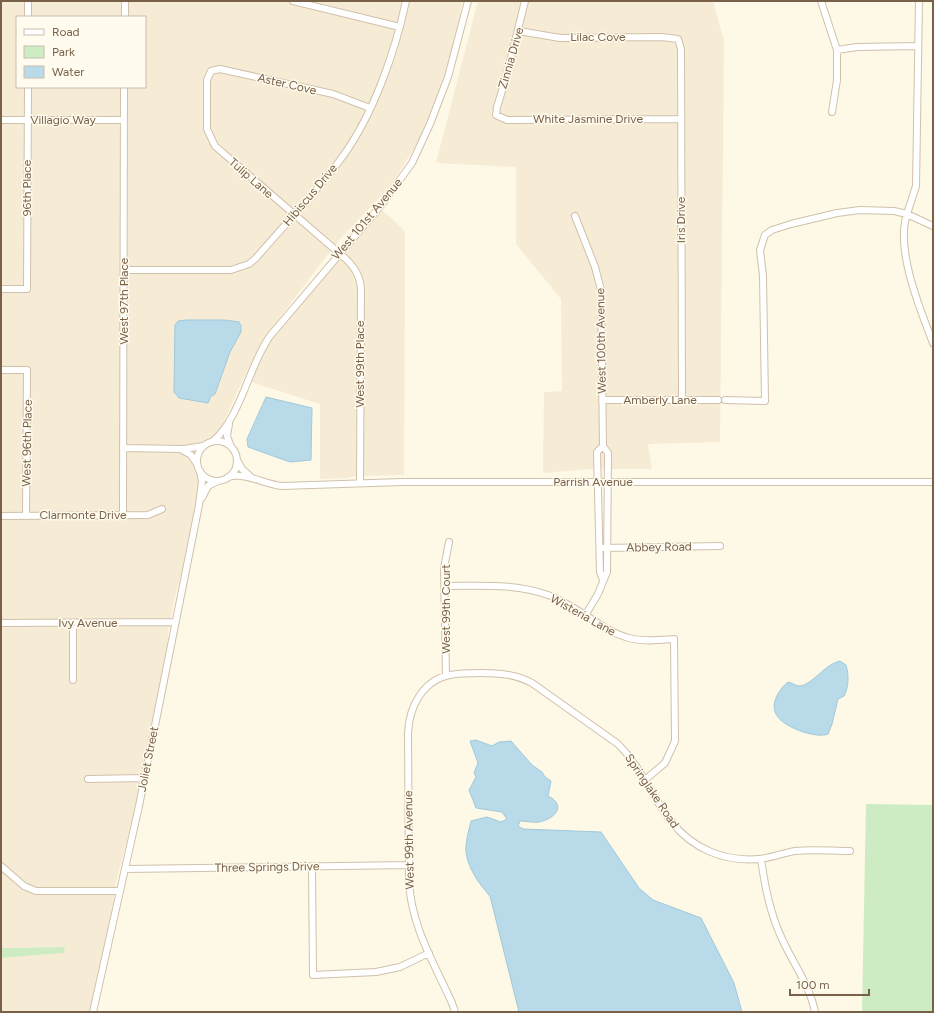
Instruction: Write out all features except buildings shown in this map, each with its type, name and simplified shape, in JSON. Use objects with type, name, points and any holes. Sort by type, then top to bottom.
[{"type":"street","points":[[28,1],[28,16]]},
{"type":"street","points":[[125,1],[125,16]]},
{"type":"street","points":[[293,1],[400,27]]},
{"type":"street","name":"Hibiscus Drive","points":[[124,270],[231,270],[249,264],[256,258],[294,215],[344,154],[370,108],[400,27],[406,1]]},
{"type":"street","name":"West 101st Avenue","points":[[212,442],[221,433],[231,418],[266,341],[396,186],[415,156],[448,77],[468,1]]},
{"type":"street","name":"Zinnia Drive","points":[[496,116],[497,107],[519,31],[525,1]]},
{"type":"street","points":[[821,1],[837,50],[837,80],[832,112]]},
{"type":"street","points":[[919,1],[916,186],[904,224],[905,251],[912,286],[933,343]]},
{"type":"street","name":"Lilac Cove","points":[[519,31],[560,38],[661,37],[678,39]]},
{"type":"street","name":"Iris Drive","points":[[678,39],[681,49],[682,400]]},
{"type":"street","points":[[837,50],[857,47],[918,46]]},
{"type":"street","name":"Aster Cove","points":[[207,80],[211,71],[220,69],[333,94],[370,108]]},
{"type":"street","name":"Tulip Lane","points":[[207,80],[207,130],[212,142],[339,253]]},
{"type":"street","name":"96th Place","points":[[1,289],[27,289],[28,88]]},
{"type":"street","name":"West 97th Place","points":[[123,516],[124,88]]},
{"type":"street","name":"White Jasmine Drive","points":[[496,116],[507,120],[681,119]]},
{"type":"street","name":"Villagio Way","points":[[1,120],[124,120]]},
{"type":"street","name":"Amberly Lane","points":[[602,400],[765,401],[764,276],[760,250],[765,235],[772,230],[837,212],[867,210],[894,211],[907,214]]},
{"type":"street","points":[[907,214],[933,226]]},
{"type":"street","name":"West 100th Avenue","points":[[575,216],[595,267],[601,290],[602,446],[597,452],[599,482],[599,548],[600,572],[602,580]]},
{"type":"street","name":"West 99th Place","points":[[339,253],[355,268],[361,284],[360,483]]},
{"type":"street","name":"West 96th Place","points":[[1,370],[27,370],[26,516]]},
{"type":"street","name":"West 101st Avenue","points":[[231,418],[227,436],[232,449]]},
{"type":"street","points":[[123,448],[194,449],[212,442],[224,443],[232,449],[242,469],[254,479]]},
{"type":"street","points":[[198,468],[199,452],[205,445]]},
{"type":"street","name":"West 100th Avenue","points":[[586,614],[598,594],[602,580],[607,572],[606,482],[608,453],[602,446]]},
{"type":"street","points":[[179,449],[190,454],[198,468],[209,480],[219,481]]},
{"type":"street","points":[[228,477],[235,467],[236,457]]},
{"type":"street","name":"Joliet Street","points":[[93,1012],[144,778],[174,622],[199,505],[202,482],[198,468]]},
{"type":"street","name":"Parrish Avenue","points":[[219,481],[228,477],[241,476],[282,486],[360,483],[933,482]]},
{"type":"street","name":"Joliet Street","points":[[199,505],[207,487],[219,481]]},
{"type":"street","name":"Clarmonte Drive","points":[[1,516],[123,516],[153,514],[162,509]]},
{"type":"street","name":"West 99th Court","points":[[446,676],[445,562],[448,542]]},
{"type":"street","name":"Abbey Road","points":[[599,548],[720,546]]},
{"type":"street","name":"Wisteria Lane","points":[[445,586],[500,586],[525,589],[556,598],[586,614],[610,631],[629,638],[674,639],[675,741],[665,763],[646,779]]},
{"type":"street","name":"Ivy Avenue","points":[[1,623],[174,622]]},
{"type":"street","points":[[73,623],[73,680]]},
{"type":"street","name":"Springlake Road","points":[[446,676],[464,673],[501,673],[525,679],[618,744],[629,754],[646,779],[670,820],[692,843],[717,855],[729,858],[761,859],[798,851],[850,851]]},
{"type":"street","name":"West 99th Avenue","points":[[446,676],[424,690],[410,713],[408,733],[409,865],[412,909],[420,935],[455,1012]]},
{"type":"street","points":[[88,779],[144,778]]},
{"type":"street","points":[[761,859],[767,897],[774,921],[810,996],[815,1012]]},
{"type":"street","name":"Three Springs Drive","points":[[124,869],[409,865]]},
{"type":"street","points":[[1,866],[24,886],[36,891],[120,891]]},
{"type":"street","points":[[312,867],[313,975],[376,972],[400,967],[429,954]]},
{"type":"shaded area","points":[[1,1],[462,1],[457,31],[445,74],[420,138],[388,189],[341,238],[266,336],[244,377],[220,430],[214,436],[192,446],[190,457],[200,483],[184,565],[177,588],[168,631],[167,654],[137,802],[116,882],[110,925],[91,1012],[1,1012],[1,958],[64,953],[65,947],[1,948]]},
{"type":"shaded area","points":[[478,1],[713,1],[724,41],[720,442],[648,444],[652,469],[591,469],[543,473],[544,392],[562,391],[561,299],[516,244],[516,167],[436,163]]},
{"type":"shaded area","points":[[382,210],[403,229],[405,234],[404,475],[355,476],[347,478],[320,479],[320,404],[251,382],[273,336]]},
{"type":"green space","points":[[866,804],[933,805],[933,1012],[862,1012]]},
{"type":"green space","points":[[65,947],[64,953],[1,958],[1,948]]},
{"type":"water","points":[[225,320],[239,322],[241,326],[241,332],[230,352],[215,394],[211,396],[208,403],[179,398],[174,392],[175,325],[178,321]]},
{"type":"water","points":[[266,397],[312,408],[311,460],[290,462],[248,447],[247,439]]},
{"type":"water","points":[[840,661],[846,665],[848,684],[844,696],[838,699],[828,734],[816,735],[800,731],[779,719],[774,710],[774,705],[779,692],[788,682],[798,686],[805,685],[829,666]]},
{"type":"water","points":[[476,740],[492,746],[499,742],[511,741],[532,765],[551,781],[548,796],[557,803],[557,811],[550,818],[545,820],[537,822],[520,821],[518,826],[523,829],[601,832],[639,888],[653,900],[701,918],[734,983],[742,1012],[519,1012],[490,896],[472,870],[466,852],[471,821],[487,817],[501,822],[507,819],[502,812],[476,808],[469,790],[476,777],[474,773],[478,763],[470,741]]}]
